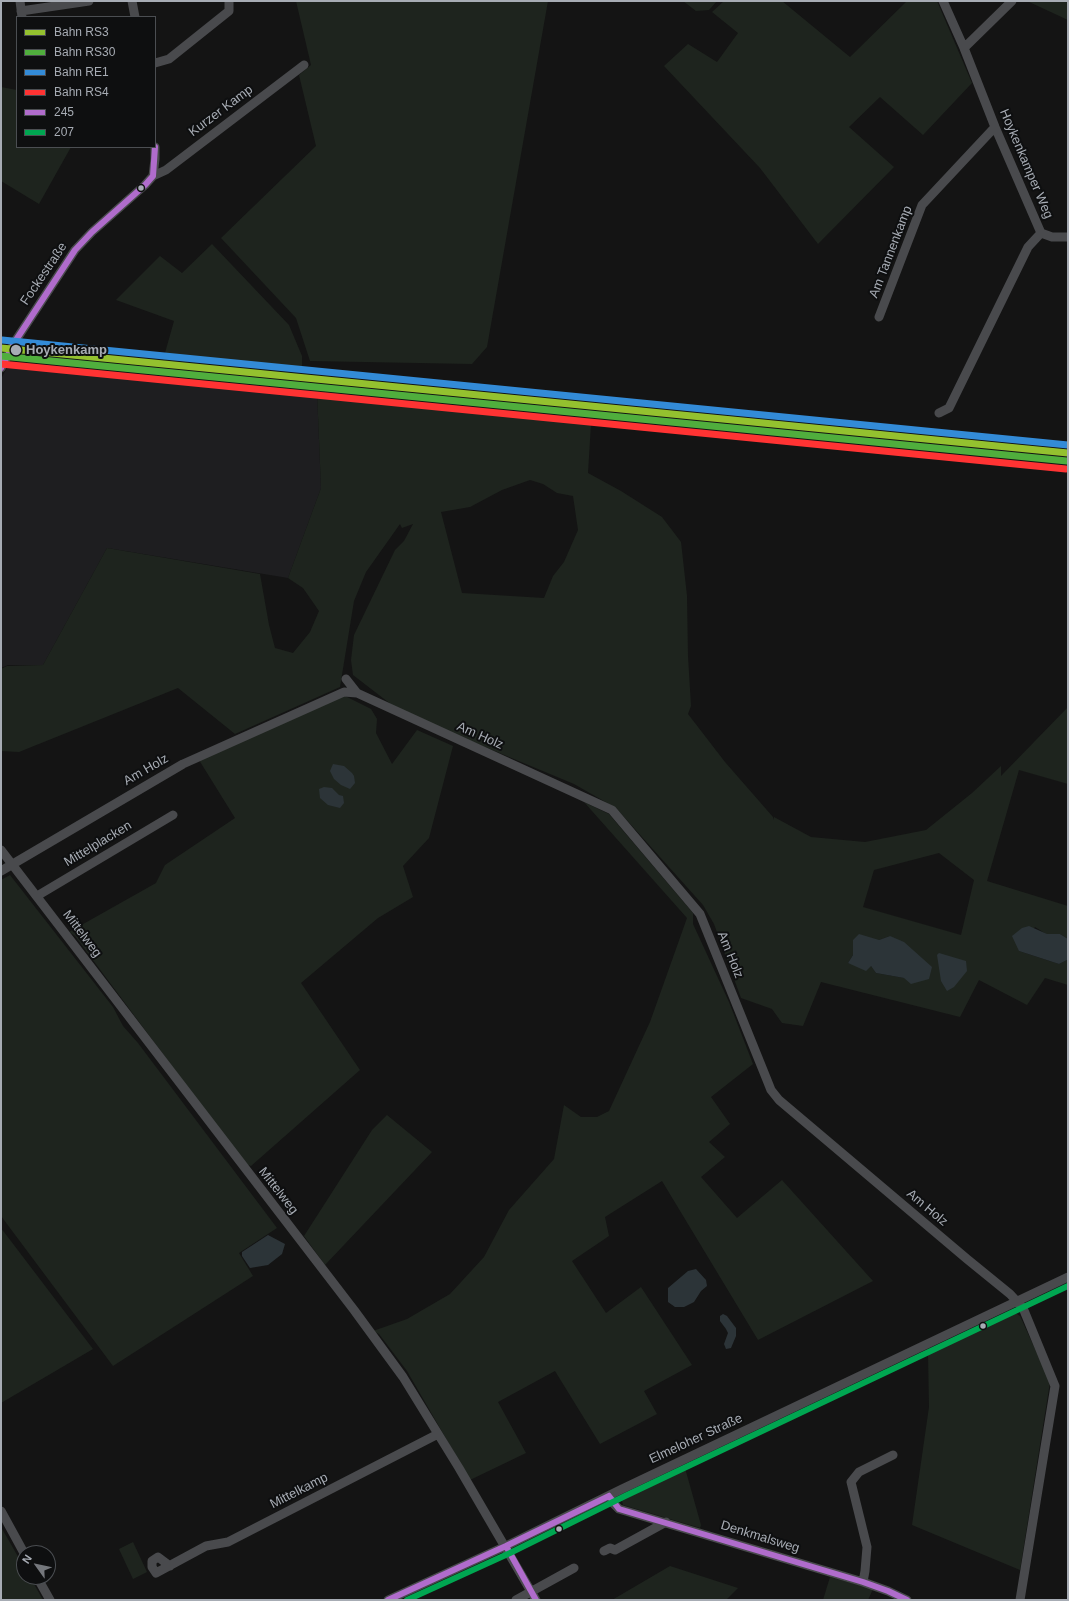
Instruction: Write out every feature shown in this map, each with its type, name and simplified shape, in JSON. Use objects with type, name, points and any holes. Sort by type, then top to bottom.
[{"type":"street","points":[[20,1],[22,14],[89,1]]},
{"type":"street","points":[[132,1],[135,16]]},
{"type":"street","points":[[156,63],[169,58],[229,12],[229,1]]},
{"type":"street","name":"Hoykenkamper Weg","points":[[939,413],[949,408],[1028,247],[1041,233],[943,1]]},
{"type":"street","points":[[964,48],[1012,1]]},
{"type":"street","name":"Kurzer Kamp","points":[[153,176],[166,170],[304,65]]},
{"type":"street","name":"Am Tannenkamp","points":[[879,318],[922,205],[996,127]]},
{"type":"street","points":[[153,176],[156,159],[155,148]]},
{"type":"street","name":"Fockestraße","points":[[1,368],[20,334],[75,250],[92,232],[145,185],[153,176]]},
{"type":"street","points":[[1041,233],[1052,237],[1068,237]]},
{"type":"street","name":"Am Holz","points":[[346,679],[357,693]]},
{"type":"street","name":"Am Holz","points":[[1,871],[183,764],[344,692],[357,693],[612,810],[700,914],[771,1090],[779,1100],[1010,1294],[1023,1308],[1055,1386],[1020,1600]]},
{"type":"street","name":"Mittelplacken","points":[[37,896],[173,815]]},
{"type":"street","points":[[1,850],[12,864]]},
{"type":"street","name":"Mittelweg","points":[[12,864],[354,1310],[403,1377],[506,1546],[536,1600]]},
{"type":"street","name":"Elmeloher Straße","points":[[388,1600],[506,1546],[622,1489],[1068,1278]]},
{"type":"street","name":"Mittelkamp","points":[[170,1566],[206,1546],[228,1542],[438,1434]]},
{"type":"street","points":[[862,1582],[865,1572],[867,1547],[851,1482],[859,1472],[893,1455]]},
{"type":"street","name":"Denkmalsweg","points":[[609,1496],[613,1503],[619,1508],[862,1582],[888,1591],[907,1600]]},
{"type":"street","points":[[1,1511],[20,1545]]},
{"type":"street","points":[[604,1551],[610,1548],[615,1550],[666,1522]]},
{"type":"street","points":[[516,1600],[574,1568]]},
{"type":"street","points":[[42,1585],[50,1600]]},
{"type":"shaded area","points":[[296,1],[548,1],[487,347],[472,364],[310,361],[296,318],[221,238],[316,146],[299,75],[311,65]]},
{"type":"shaded area","points":[[683,1],[717,1],[709,10],[696,11]]},
{"type":"shaded area","points":[[724,1],[782,1],[850,57],[907,1],[937,1],[972,83],[923,135],[880,97],[849,127],[894,167],[818,244],[760,168],[664,66],[688,44],[717,62],[738,33],[712,12]]},
{"type":"shaded area","points":[[1027,1],[1068,1],[1068,20]]},
{"type":"shaded area","points":[[1,87],[16,90],[16,148],[70,148],[39,204],[1,181]]},
{"type":"shaded area","points":[[212,244],[289,325],[302,356],[302,369],[163,360],[174,321],[116,300],[160,256],[182,273]]},
{"type":"shaded area","points":[[9,364],[317,391],[321,488],[288,578],[107,548],[43,665],[8,665],[1,668],[1,379]]},
{"type":"shaded area","points":[[317,391],[591,424],[588,473],[621,491],[662,517],[681,542],[687,596],[691,706],[688,714],[725,762],[774,820],[774,817],[811,837],[865,842],[926,830],[972,793],[1001,766],[1001,776],[1068,707],[1068,784],[1019,770],[987,881],[1068,906],[1068,939],[1060,934],[1046,934],[1035,927],[1019,951],[1059,964],[1067,960],[1068,957],[1068,985],[1045,978],[1027,1005],[979,980],[960,1017],[821,982],[803,1026],[782,1023],[772,1009],[741,998],[714,924],[703,905],[616,808],[574,784],[401,712],[353,675],[351,660],[354,635],[395,550],[404,541],[413,524],[402,528],[400,524],[366,572],[354,601],[340,687],[235,734],[178,688],[19,752],[1,751],[1,669],[7,666],[43,665],[107,548],[260,574],[269,625],[275,648],[293,653],[310,632],[319,611],[303,588],[288,578],[321,488]],"holes":[[[530,480],[543,484],[557,493],[573,496],[578,530],[564,562],[553,576],[544,598],[462,593],[441,512],[470,507],[502,490]],[[939,853],[974,880],[961,935],[863,907],[874,870]],[[890,936],[904,978],[876,973],[871,966],[848,963],[853,955],[879,940]]]},
{"type":"shaded area","points":[[343,695],[371,709],[377,719],[376,733],[392,764],[417,730],[453,746],[429,838],[403,866],[413,897],[378,918],[301,983],[360,1070],[251,1166],[245,1164],[75,936],[69,932],[156,883],[165,865],[235,818],[199,760]]},
{"type":"shaded area","points":[[333,764],[344,766],[352,773],[355,783],[350,789],[341,785],[334,779],[330,771]]},
{"type":"shaded area","points":[[324,787],[332,788],[339,795],[343,796],[344,803],[340,808],[328,805],[320,798],[319,789]]},
{"type":"shaded area","points":[[584,802],[609,814],[693,913],[693,924],[729,1002],[753,1064],[711,1097],[730,1124],[709,1142],[725,1157],[701,1177],[737,1218],[782,1180],[873,1281],[758,1340],[662,1181],[605,1217],[609,1236],[572,1261],[606,1313],[641,1287],[692,1365],[644,1391],[657,1414],[600,1444],[555,1371],[498,1402],[526,1453],[470,1480],[407,1371],[379,1334],[373,1331],[407,1319],[450,1294],[484,1257],[509,1210],[554,1159],[564,1105],[581,1117],[597,1117],[609,1111],[650,1022],[687,918]]},
{"type":"shaded area","points":[[10,875],[113,1007],[123,1026],[138,1043],[277,1228],[239,1253],[253,1276],[113,1366],[1,1216],[1,880]]},
{"type":"shaded area","points":[[1029,926],[1047,934],[1060,934],[1068,939],[1067,960],[1059,964],[1019,951],[1012,936],[1022,928]]},
{"type":"shaded area","points":[[859,934],[879,940],[890,936],[904,942],[932,967],[929,979],[911,984],[904,978],[876,973],[871,966],[866,971],[848,963],[853,955],[853,940]]},
{"type":"shaded area","points":[[939,953],[966,961],[967,971],[954,987],[947,991],[941,981],[937,955]]},
{"type":"shaded area","points":[[387,1115],[432,1152],[325,1265],[304,1236],[372,1130]]},
{"type":"shaded area","points":[[1,1228],[93,1349],[1,1403]]},
{"type":"shaded area","points":[[268,1235],[285,1244],[282,1254],[268,1265],[250,1268],[242,1256],[242,1252]]},
{"type":"shaded area","points":[[696,1269],[706,1280],[707,1286],[701,1291],[694,1302],[684,1307],[675,1307],[668,1302],[668,1288],[688,1271]]},
{"type":"shaded area","points":[[1011,1310],[1020,1316],[1050,1382],[1020,1570],[912,1525],[929,1407],[928,1353]]},
{"type":"shaded area","points":[[723,1314],[727,1316],[736,1328],[736,1336],[731,1348],[726,1349],[724,1344],[728,1333],[720,1321],[720,1316]]},
{"type":"shaded area","points":[[685,1468],[701,1525],[700,1528],[623,1505],[621,1497]]},
{"type":"shaded area","points":[[1,1527],[16,1553],[16,1585],[35,1585],[43,1600],[1,1599]]},
{"type":"shaded area","points":[[133,1542],[147,1572],[133,1579],[119,1549]]},
{"type":"shaded area","points":[[670,1566],[738,1588],[726,1600],[612,1600]]},
{"type":"shaded area","points":[[830,1577],[873,1589],[868,1600],[823,1600]]},
{"type":"rail line","name":"RE1","points":[[2,340],[1068,445]]},
{"type":"rail line","name":"RS3","points":[[1,348],[1068,453]]},
{"type":"rail line","name":"RS30","points":[[1,356],[1067,461]]},
{"type":"rail line","name":"RS4","points":[[1,364],[1066,469]]},
{"type":"transit line","name":"245","points":[[1,368],[16,340],[75,250],[92,232],[145,185],[153,176],[155,148]]},
{"type":"transit line","name":"207","points":[[407,1600],[510,1553],[625,1496],[1068,1286]]},
{"type":"transit line","name":"245","points":[[609,1496],[619,1509],[863,1582],[907,1600]]},
{"type":"transit line","name":"245","points":[[388,1600],[506,1546],[609,1496]]},
{"type":"transit line","name":"245","points":[[506,1546],[536,1600]]},
{"type":"place","name":"Hoykenkamp","points":[[16,350]]}]
